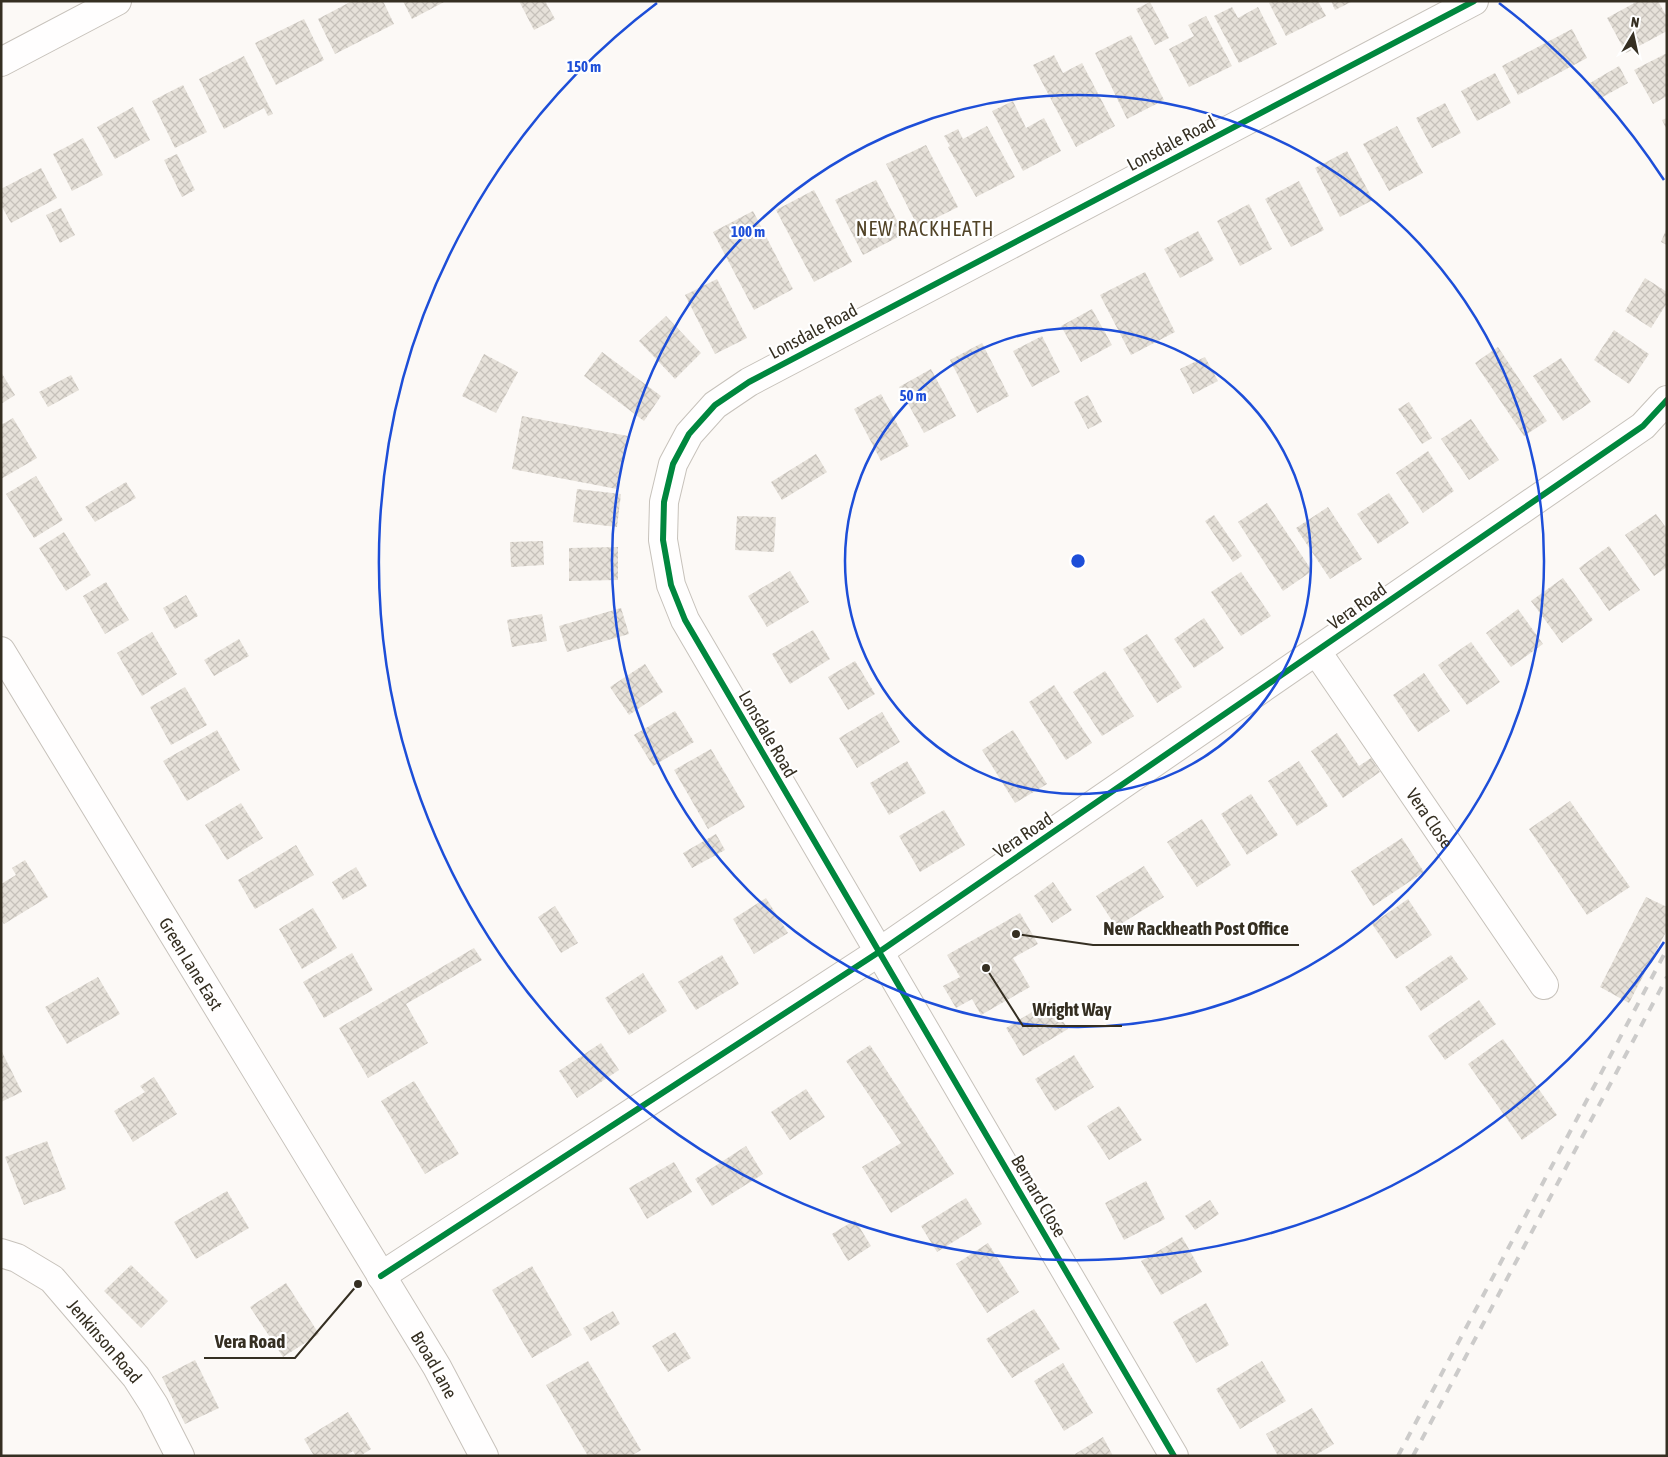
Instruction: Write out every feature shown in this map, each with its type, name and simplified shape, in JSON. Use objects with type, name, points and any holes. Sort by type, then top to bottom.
[{"type":"street","points":[[1,62],[117,1]]},
{"type":"street","name":"Lonsdale Road","points":[[879,952],[685,620],[678,603],[672,585],[664,540],[664,502],[673,464],[689,434],[715,405],[749,382],[1474,1]]},
{"type":"street","name":"Vera Road","points":[[381,1276],[879,952],[1643,426],[1667,400]]},
{"type":"street","name":"Green Lane East","points":[[1,651],[381,1276]]},
{"type":"street","name":"Vera Close","points":[[1317,652],[1544,985]]},
{"type":"street","name":"Bernard Close","points":[[879,952],[1174,1456]]},
{"type":"street","name":"Jenkinson Road","points":[[1,1253],[17,1258],[52,1279],[136,1377],[158,1412],[180,1456]]},
{"type":"street","name":"Broad Lane","points":[[381,1276],[436,1367],[484,1456]]},
{"type":"building","points":[[352,1],[383,1],[394,24],[335,54],[318,19]]},
{"type":"building","points":[[403,1],[446,1],[412,19]]},
{"type":"building","points":[[519,1],[545,1],[555,19],[534,30]]},
{"type":"building","points":[[1271,1],[1318,1],[1326,16],[1286,36],[1269,3]]},
{"type":"building","points":[[1331,1],[1353,1],[1335,10]]},
{"type":"building","points":[[1638,1],[1658,1],[1667,17],[1667,31],[1626,53],[1607,18]]},
{"type":"building","points":[[1150,2],[1169,38],[1155,45],[1136,9]]},
{"type":"building","points":[[1232,7],[1238,18],[1258,7],[1277,44],[1239,63],[1214,16]]},
{"type":"building","points":[[1206,16],[1232,66],[1189,87],[1169,49],[1194,36],[1188,25]]},
{"type":"building","points":[[304,19],[324,60],[276,85],[255,43]]},
{"type":"building","points":[[1572,29],[1587,58],[1518,95],[1502,66]]},
{"type":"building","points":[[1131,35],[1164,100],[1127,119],[1095,53]]},
{"type":"building","points":[[1667,53],[1667,96],[1653,104],[1634,70]]},
{"type":"building","points":[[1054,55],[1063,73],[1082,63],[1115,126],[1076,147],[1033,65]]},
{"type":"building","points":[[244,56],[273,114],[268,116],[264,108],[224,129],[199,79]]},
{"type":"building","points":[[1619,66],[1628,83],[1599,99],[1590,83]]},
{"type":"building","points":[[1495,73],[1511,103],[1477,121],[1461,91]]},
{"type":"building","points":[[183,85],[207,132],[175,148],[152,101]]},
{"type":"building","points":[[1013,101],[1026,128],[1044,118],[1061,151],[1023,171],[992,111]]},
{"type":"building","points":[[1445,103],[1461,133],[1432,148],[1416,118]]},
{"type":"building","points":[[133,107],[150,140],[115,159],[97,127]]},
{"type":"building","points":[[1667,118],[1667,130],[1662,120]]},
{"type":"building","points":[[987,126],[1015,177],[976,197],[948,147],[950,146],[944,136],[958,129],[963,139]]},
{"type":"building","points":[[1397,126],[1423,173],[1389,191],[1363,144]]},
{"type":"building","points":[[83,138],[103,175],[72,191],[53,154]]},
{"type":"building","points":[[926,145],[958,207],[918,227],[886,164]]},
{"type":"building","points":[[1347,151],[1373,200],[1340,217],[1315,168]]},
{"type":"building","points":[[177,154],[195,190],[182,197],[164,160]]},
{"type":"building","points":[[41,168],[57,198],[11,223],[1,205],[1,189]]},
{"type":"building","points":[[876,180],[904,234],[863,255],[835,200]]},
{"type":"building","points":[[1299,181],[1324,230],[1291,247],[1265,199]]},
{"type":"building","points":[[814,190],[852,262],[814,282],[776,210]]},
{"type":"building","points":[[1249,204],[1272,249],[1240,266],[1217,221]]},
{"type":"building","points":[[61,208],[75,235],[60,243],[46,215]]},
{"type":"building","points":[[753,211],[793,289],[754,310],[713,232]]},
{"type":"building","points":[[1667,227],[1667,245],[1661,242]]},
{"type":"building","points":[[1198,231],[1214,260],[1180,278],[1164,249]]},
{"type":"building","points":[[1145,272],[1175,332],[1131,355],[1100,295]]},
{"type":"building","points":[[1645,278],[1667,292],[1667,303],[1651,328],[1625,311]]},
{"type":"building","points":[[717,279],[747,338],[715,354],[685,295]]},
{"type":"building","points":[[1092,309],[1112,345],[1081,362],[1061,326]]},
{"type":"building","points":[[666,316],[701,353],[675,379],[639,341]]},
{"type":"building","points":[[1614,330],[1649,354],[1629,384],[1594,360]]},
{"type":"building","points":[[1042,336],[1060,372],[1032,387],[1013,351]]},
{"type":"building","points":[[982,343],[1009,396],[977,413],[950,360]]},
{"type":"building","points":[[1498,347],[1547,421],[1524,436],[1475,363]]},
{"type":"building","points":[[602,352],[661,396],[644,421],[584,376]]},
{"type":"building","points":[[484,354],[518,372],[496,413],[462,396]]},
{"type":"building","points":[[1205,357],[1218,381],[1193,394],[1180,369]]},
{"type":"building","points":[[1561,358],[1591,402],[1563,421],[1533,376]]},
{"type":"building","points":[[931,369],[956,416],[924,433],[899,387]]},
{"type":"building","points":[[1,372],[15,395],[1,404]]},
{"type":"building","points":[[71,375],[79,390],[48,407],[39,392]]},
{"type":"building","points":[[881,394],[909,446],[881,461],[854,409]]},
{"type":"building","points":[[1088,395],[1102,422],[1088,429],[1074,402]]},
{"type":"building","points":[[1409,402],[1432,438],[1422,444],[1398,409]]},
{"type":"building","points":[[522,416],[628,436],[617,489],[512,469]]},
{"type":"building","points":[[13,418],[37,458],[1,479],[1,425]]},
{"type":"building","points":[[1471,419],[1499,460],[1469,480],[1441,439]]},
{"type":"building","points":[[1428,451],[1454,491],[1423,513],[1396,473]]},
{"type":"building","points":[[816,454],[827,472],[782,500],[771,482]]},
{"type":"building","points":[[36,476],[63,520],[34,538],[6,494]]},
{"type":"building","points":[[126,482],[136,498],[95,522],[85,507]]},
{"type":"building","points":[[577,489],[621,494],[617,527],[573,522]]},
{"type":"building","points":[[1389,493],[1409,523],[1378,544],[1357,514]]},
{"type":"building","points":[[1267,503],[1312,571],[1283,591],[1238,522]]},
{"type":"building","points":[[1328,507],[1362,559],[1330,579],[1296,528]]},
{"type":"building","points":[[1656,514],[1667,529],[1667,567],[1654,576],[1625,535]]},
{"type":"building","points":[[1214,515],[1242,556],[1233,562],[1205,521]]},
{"type":"building","points":[[737,516],[776,517],[774,552],[735,550]]},
{"type":"building","points":[[64,532],[91,575],[66,591],[39,548]]},
{"type":"building","points":[[543,541],[544,565],[511,567],[510,542]]},
{"type":"building","points":[[1609,546],[1640,590],[1609,611],[1579,568]]},
{"type":"building","points":[[618,547],[618,580],[569,581],[569,548]]},
{"type":"building","points":[[790,571],[809,602],[767,627],[748,596]]},
{"type":"building","points":[[1241,572],[1271,616],[1241,636],[1211,592]]},
{"type":"building","points":[[1563,578],[1593,620],[1562,643],[1531,601]]},
{"type":"building","points":[[106,582],[129,620],[105,634],[83,596]]},
{"type":"building","points":[[186,595],[198,616],[175,629],[163,608]]},
{"type":"building","points":[[621,608],[629,634],[567,652],[559,626]]},
{"type":"building","points":[[1518,609],[1543,644],[1511,667],[1486,633]]},
{"type":"building","points":[[542,614],[547,641],[512,647],[507,620]]},
{"type":"building","points":[[1204,618],[1224,648],[1194,668],[1174,639]]},
{"type":"building","points":[[813,630],[830,659],[790,684],[772,654]]},
{"type":"building","points":[[152,632],[177,674],[142,696],[117,653]]},
{"type":"building","points":[[1147,634],[1182,687],[1157,703],[1123,649]]},
{"type":"building","points":[[239,639],[249,656],[214,676],[204,660]]},
{"type":"building","points":[[1471,642],[1500,682],[1467,705],[1438,665]]},
{"type":"building","points":[[855,661],[875,694],[848,710],[828,677]]},
{"type":"building","points":[[645,664],[663,692],[629,715],[610,687]]},
{"type":"building","points":[[1105,671],[1134,716],[1102,736],[1073,692]]},
{"type":"building","points":[[1424,673],[1450,711],[1418,732],[1393,695]]},
{"type":"building","points":[[1054,685],[1092,743],[1066,760],[1029,702]]},
{"type":"building","points":[[185,687],[207,725],[171,745],[150,707]]},
{"type":"building","points":[[675,711],[694,742],[653,766],[634,735]]},
{"type":"building","points":[[882,712],[900,742],[857,768],[839,738]]},
{"type":"building","points":[[217,730],[240,770],[187,801],[163,761]]},
{"type":"building","points":[[1013,730],[1047,784],[1015,803],[982,750]]},
{"type":"building","points":[[1337,733],[1359,766],[1371,758],[1380,772],[1343,798],[1311,751]]},
{"type":"building","points":[[711,749],[745,807],[708,829],[674,770]]},
{"type":"building","points":[[907,761],[926,793],[889,815],[870,783]]},
{"type":"building","points":[[1299,761],[1328,806],[1297,826],[1268,781]]},
{"type":"building","points":[[1251,794],[1278,835],[1247,855],[1221,814]]},
{"type":"building","points":[[1570,801],[1630,887],[1587,915],[1529,829]]},
{"type":"building","points":[[241,803],[263,838],[227,860],[205,825]]},
{"type":"building","points":[[944,810],[965,845],[920,872],[899,836]]},
{"type":"building","points":[[1202,819],[1231,865],[1197,887],[1167,842]]},
{"type":"building","points":[[716,834],[725,850],[692,868],[683,853]]},
{"type":"building","points":[[1402,838],[1424,872],[1373,906],[1351,871]]},
{"type":"building","points":[[296,845],[314,875],[255,909],[238,880]]},
{"type":"building","points":[[25,860],[48,897],[4,924],[1,920],[1,884],[16,875],[12,868]]},
{"type":"building","points":[[1144,866],[1164,897],[1116,927],[1096,896]]},
{"type":"building","points":[[356,867],[367,886],[343,900],[332,882]]},
{"type":"building","points":[[1053,882],[1072,910],[1052,923],[1034,896]]},
{"type":"building","points":[[1646,897],[1667,907],[1667,930],[1629,1003],[1600,987]]},
{"type":"building","points":[[766,898],[788,933],[754,954],[733,919]]},
{"type":"building","points":[[1408,899],[1432,935],[1396,959],[1372,924]]},
{"type":"building","points":[[555,906],[578,943],[561,953],[538,917]]},
{"type":"building","points":[[313,908],[337,948],[302,969],[279,929]]},
{"type":"building","points":[[1020,913],[1038,944],[1013,958],[1030,987],[981,1015],[972,999],[956,1008],[943,986],[960,977],[947,955]]},
{"type":"building","points":[[474,948],[482,960],[406,1004],[428,1043],[368,1078],[339,1028]]},
{"type":"building","points":[[352,953],[373,990],[324,1018],[303,982]]},
{"type":"building","points":[[722,955],[739,984],[696,1010],[678,982]]},
{"type":"building","points":[[1451,955],[1468,979],[1421,1011],[1405,987]]},
{"type":"building","points":[[643,973],[667,1011],[629,1035],[605,998]]},
{"type":"building","points":[[98,977],[120,1014],[67,1044],[45,1007]]},
{"type":"building","points":[[1479,1000],[1496,1024],[1445,1060],[1428,1036]]},
{"type":"building","points":[[1050,1001],[1068,1029],[1023,1056],[1006,1028]]},
{"type":"building","points":[[1503,1039],[1557,1115],[1522,1140],[1468,1064]]},
{"type":"building","points":[[601,1043],[619,1070],[577,1098],[559,1071]]},
{"type":"building","points":[[870,1045],[954,1174],[891,1213],[862,1167],[901,1143],[846,1061]]},
{"type":"building","points":[[1,1050],[22,1092],[1,1102]]},
{"type":"building","points":[[1074,1055],[1094,1087],[1055,1111],[1035,1079]]},
{"type":"building","points":[[154,1077],[177,1114],[133,1142],[114,1111],[145,1092],[140,1086]]},
{"type":"building","points":[[414,1081],[459,1154],[425,1174],[381,1101]]},
{"type":"building","points":[[806,1089],[825,1117],[790,1140],[771,1112]]},
{"type":"building","points":[[1119,1106],[1142,1140],[1109,1160],[1087,1126]]},
{"type":"building","points":[[47,1141],[66,1189],[24,1205],[5,1157]]},
{"type":"building","points":[[746,1146],[763,1174],[712,1206],[695,1179]]},
{"type":"building","points":[[674,1162],[692,1192],[647,1219],[629,1188]]},
{"type":"building","points":[[1146,1181],[1165,1219],[1124,1240],[1105,1203]]},
{"type":"building","points":[[227,1191],[249,1228],[196,1259],[174,1222]]},
{"type":"building","points":[[966,1198],[982,1224],[937,1252],[921,1226]]},
{"type":"building","points":[[1210,1200],[1219,1214],[1195,1230],[1185,1216]]},
{"type":"building","points":[[855,1220],[871,1246],[848,1261],[832,1234]]},
{"type":"building","points":[[1182,1237],[1202,1272],[1161,1295],[1141,1261]]},
{"type":"building","points":[[988,1243],[1019,1292],[987,1313],[956,1264]]},
{"type":"building","points":[[131,1265],[168,1301],[141,1328],[104,1291]]},
{"type":"building","points":[[532,1266],[572,1335],[532,1358],[492,1290]]},
{"type":"building","points":[[286,1283],[319,1334],[283,1357],[250,1307]]},
{"type":"building","points":[[1206,1303],[1229,1345],[1196,1363],[1173,1322]]},
{"type":"building","points":[[1034,1309],[1060,1349],[1012,1378],[986,1339]]},
{"type":"building","points":[[613,1311],[620,1324],[591,1341],[583,1328]]},
{"type":"building","points":[[675,1332],[691,1358],[668,1372],[652,1346]]},
{"type":"building","points":[[195,1360],[219,1408],[185,1424],[162,1377]]},
{"type":"building","points":[[588,1361],[641,1450],[631,1456],[588,1456],[546,1385]]},
{"type":"building","points":[[1262,1361],[1286,1401],[1240,1429],[1216,1389]]},
{"type":"building","points":[[1063,1363],[1093,1413],[1064,1431],[1034,1381]]},
{"type":"building","points":[[1312,1408],[1334,1444],[1314,1456],[1278,1456],[1266,1434]]},
{"type":"building","points":[[348,1412],[371,1449],[360,1456],[356,1456],[353,1451],[346,1456],[314,1456],[304,1439]]},
{"type":"building","points":[[1103,1437],[1113,1456],[1076,1456],[1075,1454]]},
{"type":"railway","points":[[1398,1456],[1667,949]]},
{"type":"railway","points":[[1413,1456],[1667,977]]},
{"type":"cycle path","points":[[1174,1456],[685,620],[671,585],[663,540],[664,502],[673,464],[689,434],[715,405],[749,382],[1474,1]]},
{"type":"cycle path","points":[[381,1276],[879,952],[1643,426],[1667,400]]},
{"type":"place","name":"New Rackheath Post Office","points":[[1016,934]]},
{"type":"place","name":"Wright Way","points":[[986,968]]},
{"type":"place","name":"Vera Road","points":[[358,1284]]},
{"type":"district","name":"NEW RACKHEATH","points":[[925,228]]}]
